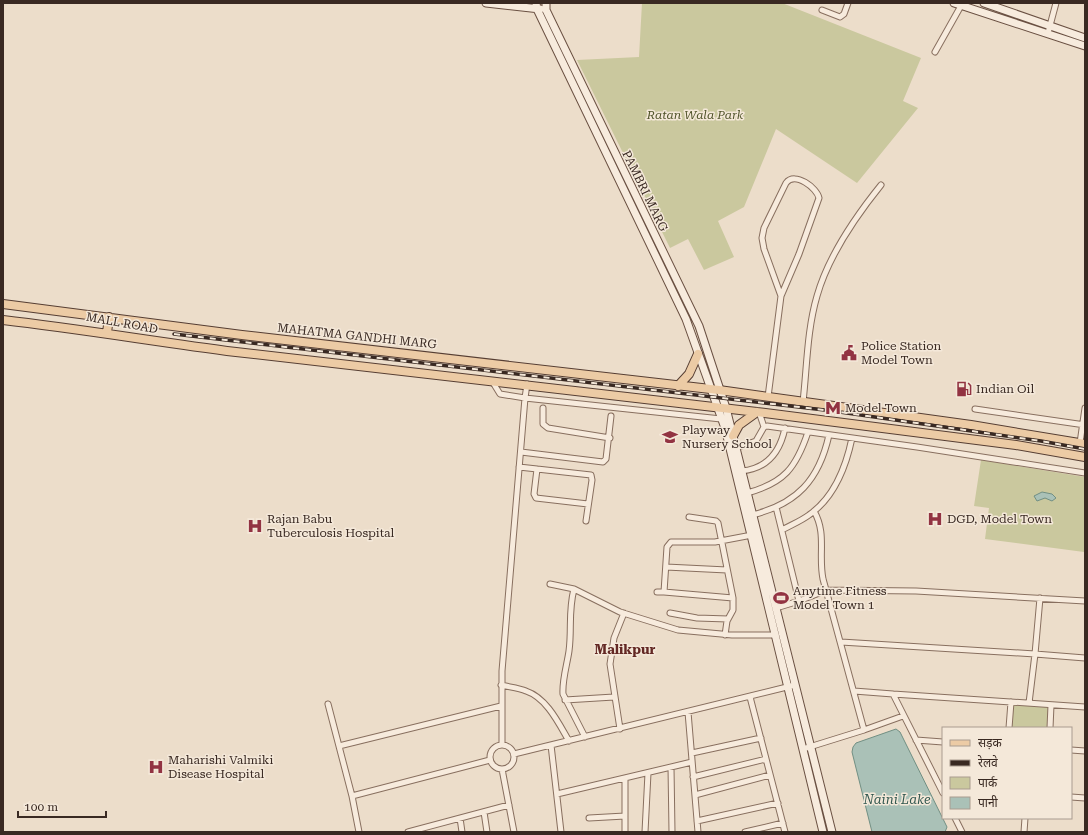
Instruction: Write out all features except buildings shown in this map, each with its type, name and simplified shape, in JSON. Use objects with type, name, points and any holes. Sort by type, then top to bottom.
[{"type":"main road","name":"MAHATMA GANDHI MARG","points":[[3,304],[242,335],[719,390]]},
{"type":"main road","points":[[107,333],[109,317]]},
{"type":"main road","name":"MALL ROAD","points":[[3,320],[107,333],[159,342],[236,352],[491,380]]},
{"type":"main road","points":[[678,386],[689,374],[698,354]]},
{"type":"main road","points":[[491,380],[1016,445],[1085,457]]},
{"type":"main road","points":[[719,390],[971,425],[1082,444]]},
{"type":"main road","points":[[733,436],[739,425],[758,412]]},
{"type":"street","points":[[486,3],[546,6]]},
{"type":"street","points":[[822,10],[840,17],[844,14],[848,3]]},
{"type":"street","points":[[984,3],[1085,46]]},
{"type":"street","points":[[1048,29],[1056,3]]},
{"type":"street","points":[[935,52],[959,4],[1085,38]]},
{"type":"street","name":"PAMBRI MARG","points":[[536,6],[686,319],[721,419],[752,535],[776,635],[792,687]]},
{"type":"street","name":"PAMBRI MARG","points":[[546,6],[627,179],[692,310],[726,408],[776,608],[792,687]]},
{"type":"street","points":[[620,182],[627,179]]},
{"type":"street","points":[[768,397],[781,296],[799,254],[819,198],[816,191],[798,179],[792,179],[786,183],[764,228],[762,238],[764,249],[781,296]]},
{"type":"street","points":[[803,402],[811,322],[817,295],[836,252],[859,213],[881,185]]},
{"type":"street","points":[[491,380],[500,394],[721,419]]},
{"type":"street","points":[[502,744],[501,686],[527,384]]},
{"type":"street","points":[[544,408],[543,424],[548,428],[610,438]]},
{"type":"street","points":[[1082,444],[1085,408]]},
{"type":"street","points":[[974,409],[1084,424]]},
{"type":"street","points":[[758,412],[764,427]]},
{"type":"street","points":[[521,452],[603,462],[606,459],[610,438],[611,416]]},
{"type":"street","points":[[764,427],[785,428],[1085,473]]},
{"type":"street","points":[[736,448],[756,441],[764,427]]},
{"type":"street","points":[[741,471],[757,468],[773,457],[782,440],[785,428]]},
{"type":"street","points":[[747,494],[762,489],[773,483],[790,470],[801,453],[808,432]]},
{"type":"street","points":[[752,515],[776,507],[791,499],[812,478],[825,452],[829,435]]},
{"type":"street","points":[[782,530],[814,511],[839,479],[845,468],[852,438]]},
{"type":"street","points":[[519,468],[591,475],[592,480],[586,521]]},
{"type":"street","points":[[537,469],[534,494],[536,498],[588,504]]},
{"type":"street","points":[[776,507],[800,601]]},
{"type":"street","points":[[814,511],[822,534],[821,567],[864,730]]},
{"type":"street","points":[[689,517],[716,521],[722,541],[733,598],[732,614],[728,619],[725,635]]},
{"type":"street","points":[[664,592],[667,547],[671,542],[722,541],[752,535]]},
{"type":"street","points":[[666,567],[727,570]]},
{"type":"street","points":[[550,584],[574,589],[624,613],[678,630],[759,637],[776,635]]},
{"type":"street","points":[[574,589],[569,613],[569,651],[562,688],[565,700],[585,737]]},
{"type":"street","points":[[776,608],[800,601],[827,590],[916,591],[1085,601]]},
{"type":"street","points":[[657,592],[733,598]]},
{"type":"street","points":[[1029,703],[1040,598]]},
{"type":"street","points":[[620,729],[610,664],[614,638],[624,613]]},
{"type":"street","points":[[670,613],[697,618],[728,619]]},
{"type":"street","points":[[841,642],[1085,658]]},
{"type":"street","points":[[501,686],[527,691],[538,697],[555,718],[569,741]]},
{"type":"street","points":[[514,754],[792,687]]},
{"type":"street","points":[[792,687],[811,747],[832,832]]},
{"type":"street","points":[[792,687],[803,749],[824,832]]},
{"type":"street","points":[[854,691],[1085,707]]},
{"type":"street","points":[[893,694],[903,716],[942,788]]},
{"type":"street","points":[[565,700],[614,697]]},
{"type":"street","points":[[750,697],[785,832]]},
{"type":"street","points":[[1009,727],[1011,702]]},
{"type":"street","points":[[328,704],[352,796],[359,832]]},
{"type":"street","points":[[1050,727],[1051,705]]},
{"type":"street","points":[[339,746],[501,706]]},
{"type":"street","points":[[688,712],[698,832]]},
{"type":"street","points":[[803,749],[903,716]]},
{"type":"street","points":[[692,753],[761,738]]},
{"type":"street","points":[[916,740],[942,742]]},
{"type":"street","points":[[502,744],[512,749],[514,754],[512,764],[502,769],[492,765],[490,760],[492,749],[502,744]]},
{"type":"street","points":[[551,745],[561,832]]},
{"type":"street","points":[[1072,750],[1085,751]]},
{"type":"street","points":[[694,777],[766,758]]},
{"type":"street","points":[[352,796],[490,760]]},
{"type":"street","points":[[556,794],[692,762]]},
{"type":"street","points":[[671,767],[672,832]]},
{"type":"street","points":[[502,769],[514,832]]},
{"type":"street","points":[[645,832],[648,773]]},
{"type":"street","points":[[695,796],[770,775]]},
{"type":"street","points":[[625,778],[625,832]]},
{"type":"street","points":[[1072,797],[1085,798]]},
{"type":"street","points":[[697,821],[778,803]]},
{"type":"street","points":[[408,832],[509,806]]},
{"type":"street","points":[[484,812],[487,832]]},
{"type":"street","points":[[588,818],[625,816]]},
{"type":"street","points":[[460,818],[462,832]]},
{"type":"street","points":[[956,819],[962,832]]},
{"type":"street","points":[[1024,832],[1025,819]]},
{"type":"street","points":[[745,832],[783,823]]},
{"type":"green space","name":"Ratan Wala Park","points":[[642,3],[782,3],[921,58],[903,101],[918,108],[857,183],[776,129],[744,207],[718,221],[734,257],[704,270],[688,239],[670,248],[577,60],[639,57]]},
{"type":"green space","points":[[981,460],[1085,477],[1084,552],[985,539],[989,508],[974,506]]},
{"type":"green space","points":[[1013,705],[1050,707],[1048,727],[1011,727]]},
{"type":"water","points":[[1042,492],[1052,494],[1056,498],[1052,501],[1045,498],[1037,501],[1034,496]]},
{"type":"water","name":"Naini Lake","points":[[896,729],[900,732],[947,827],[945,832],[872,832],[852,752],[856,743]]},
{"type":"railway","points":[[174,334],[833,411],[1041,441],[1085,449]]},
{"type":"place","name":"Police Station Model Town","points":[[849,353]]},
{"type":"place","name":"Indian Oil","points":[[964,389]]},
{"type":"place","name":"Model Town","points":[[833,408]]},
{"type":"place","name":"Playway Nursery School","points":[[670,437]]},
{"type":"place","name":"DGD, Model Town","points":[[935,519]]},
{"type":"place","name":"Rajan Babu Tuberculosis Hospital","points":[[255,526]]},
{"type":"place","name":"Anytime Fitness Model Town 1","points":[[781,598]]},
{"type":"place","name":"Maharishi Valmiki Disease Hospital","points":[[156,767]]},
{"type":"district","name":"Malikpur","points":[[625,649]]}]
